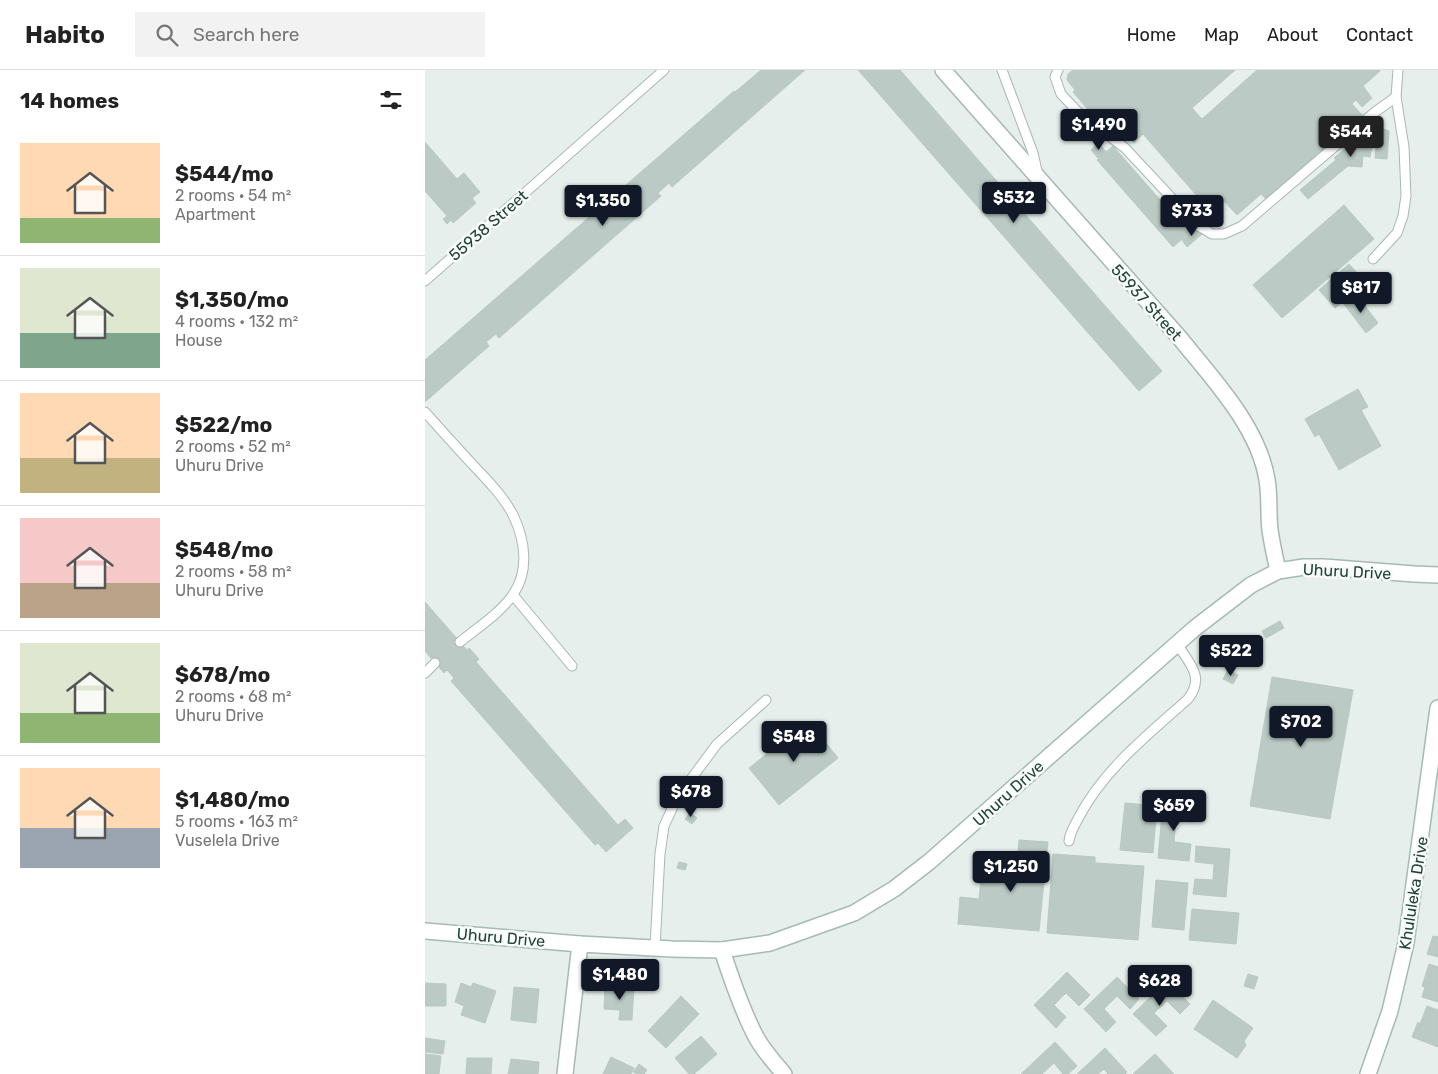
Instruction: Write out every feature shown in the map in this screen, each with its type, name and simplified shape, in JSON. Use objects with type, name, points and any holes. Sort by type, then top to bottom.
[{"type":"street","name":"55937 Street","points":[[943,70],[1179,337],[1215,381],[1239,415],[1257,446],[1267,479],[1270,529],[1278,571]]},
{"type":"street","name":"Uhuru Drive","points":[[425,930],[580,944],[721,950],[770,943],[805,931],[854,913],[894,889],[958,838],[1195,628],[1251,585],[1278,571],[1304,567],[1438,575]]},
{"type":"street","name":"Khululeka Drive","points":[[1368,1074],[1390,1011],[1406,943],[1438,708]]},
{"type":"street","points":[[565,1074],[580,944]]},
{"type":"street","points":[[721,950],[731,981],[755,1034],[769,1057],[784,1074]]},
{"type":"lane","name":"55938 Street","points":[[425,281],[664,70]]},
{"type":"lane","points":[[1002,70],[1033,153],[1039,180]]},
{"type":"lane","points":[[1059,70],[1055,77],[1061,94],[1080,114],[1125,148],[1197,225],[1213,234],[1224,234],[1241,226],[1396,96]]},
{"type":"lane","points":[[1373,259],[1397,233],[1403,216],[1406,196],[1404,147],[1396,96],[1398,70]]},
{"type":"lane","points":[[425,412],[492,485],[513,516],[524,544],[523,570],[513,595],[499,610],[460,642]]},
{"type":"lane","points":[[513,595],[573,666]]},
{"type":"lane","points":[[1069,841],[1070,834],[1086,804],[1102,782],[1129,753],[1188,699],[1195,690],[1196,678],[1192,667],[1177,644]]},
{"type":"lane","points":[[425,673],[435,663]]},
{"type":"lane","points":[[655,947],[660,854],[664,826],[677,798],[717,744],[766,700]]},
{"type":"building","points":[[761,70],[805,70],[672,187],[669,183],[658,193],[661,196],[499,338],[496,334],[486,342],[489,346],[425,402],[425,360],[734,91]]},
{"type":"building","points":[[858,70],[900,70],[1001,186],[1003,184],[1013,195],[1010,197],[1162,371],[1139,391]]},
{"type":"building","points":[[1073,70],[1235,70],[1192,108],[1202,119],[1257,70],[1380,71],[1363,86],[1372,98],[1362,107],[1356,100],[1352,104],[1363,116],[1267,200],[1261,194],[1237,215],[1224,201],[1211,212],[1143,134],[1134,143],[1119,129],[1117,130],[1096,119],[1073,92],[1075,90],[1067,80],[1068,74]]},
{"type":"building","points":[[1377,127],[1389,131],[1387,159],[1375,158],[1376,147],[1372,146],[1370,157],[1363,156],[1362,167],[1348,166],[1308,199],[1300,190],[1368,130]]},
{"type":"building","points":[[425,142],[457,179],[464,173],[480,192],[472,198],[476,203],[453,223],[451,220],[447,224],[443,219],[447,216],[425,191]]},
{"type":"building","points":[[1099,143],[1106,152],[1098,158],[1091,150]]},
{"type":"building","points":[[1113,146],[1189,233],[1173,247],[1097,160]]},
{"type":"building","points":[[1344,205],[1374,239],[1282,318],[1253,285]]},
{"type":"building","points":[[1197,228],[1202,234],[1187,247],[1182,240]]},
{"type":"building","points":[[1349,264],[1365,282],[1335,308],[1319,290]]},
{"type":"building","points":[[1356,294],[1378,323],[1366,333],[1344,304]]},
{"type":"building","points":[[1358,389],[1368,407],[1361,410],[1381,446],[1339,470],[1319,434],[1315,437],[1305,419]]},
{"type":"building","points":[[425,602],[467,650],[469,648],[479,659],[476,662],[618,825],[625,819],[633,828],[606,852],[598,843],[595,845],[451,681],[454,678],[447,670],[444,673],[425,651]]},
{"type":"building","points":[[1280,621],[1284,628],[1266,638],[1262,631]]},
{"type":"building","points":[[1228,670],[1238,675],[1233,684],[1223,679]]},
{"type":"building","points":[[1272,677],[1353,690],[1330,819],[1250,806]]},
{"type":"building","points":[[807,722],[812,725],[838,758],[779,805],[749,768]]},
{"type":"building","points":[[1125,803],[1157,806],[1153,853],[1120,850]]},
{"type":"building","points":[[1163,804],[1195,807],[1194,822],[1176,821],[1174,842],[1191,844],[1189,861],[1158,858]]},
{"type":"building","points":[[690,813],[697,818],[692,824],[685,819]]},
{"type":"building","points":[[1019,840],[1048,842],[1039,931],[958,924],[960,897],[979,899],[981,879],[995,880],[997,862],[1017,864]]},
{"type":"building","points":[[1196,846],[1230,849],[1226,897],[1193,894],[1195,879],[1213,880],[1214,864],[1195,862]]},
{"type":"building","points":[[1053,854],[1095,857],[1095,863],[1144,866],[1138,940],[1047,933]]},
{"type":"building","points":[[679,862],[687,864],[685,870],[677,868]]},
{"type":"building","points":[[1156,880],[1188,883],[1184,930],[1152,927]]},
{"type":"building","points":[[1192,909],[1239,913],[1236,944],[1189,940]]},
{"type":"building","points":[[1433,936],[1438,937],[1438,957],[1427,954]]},
{"type":"building","points":[[1429,964],[1438,967],[1438,1002],[1422,997],[1425,987],[1422,986]]},
{"type":"building","points":[[1067,972],[1090,995],[1079,1006],[1066,993],[1054,1005],[1066,1017],[1056,1028],[1034,1005]]},
{"type":"building","points":[[1248,974],[1258,977],[1254,989],[1244,986]]},
{"type":"building","points":[[1117,977],[1139,999],[1130,1009],[1117,996],[1104,1009],[1116,1022],[1106,1032],[1084,1009]]},
{"type":"building","points":[[1167,981],[1190,1004],[1180,1014],[1167,1001],[1154,1013],[1167,1026],[1156,1036],[1133,1014]]},
{"type":"building","points":[[425,983],[446,984],[446,1006],[425,1006]]},
{"type":"building","points":[[461,983],[471,987],[473,983],[496,991],[485,1023],[461,1015],[464,1006],[455,1002]]},
{"type":"building","points":[[605,986],[634,987],[632,1020],[619,1020],[620,1010],[604,1009]]},
{"type":"building","points":[[514,987],[539,989],[536,1023],[511,1020]]},
{"type":"building","points":[[681,996],[699,1014],[666,1048],[648,1031]]},
{"type":"building","points":[[1213,1000],[1253,1028],[1244,1041],[1246,1045],[1237,1058],[1194,1029]]},
{"type":"building","points":[[1427,1006],[1438,1010],[1438,1047],[1412,1037],[1418,1022],[1420,1024]]},
{"type":"building","points":[[701,1036],[717,1054],[694,1074],[689,1074],[675,1058]]},
{"type":"building","points":[[425,1038],[445,1041],[443,1054],[425,1052]]},
{"type":"building","points":[[1055,1042],[1077,1066],[1068,1074],[1063,1074],[1054,1063],[1042,1074],[1021,1074]]},
{"type":"building","points":[[1105,1048],[1127,1072],[1125,1074],[1108,1074],[1104,1069],[1098,1074],[1077,1074]]},
{"type":"building","points":[[425,1054],[441,1056],[439,1074],[425,1074]]},
{"type":"building","points":[[1155,1054],[1174,1074],[1133,1074]]},
{"type":"building","points":[[611,1057],[634,1068],[631,1074],[603,1074]]},
{"type":"building","points":[[467,1058],[492,1058],[491,1074],[466,1074]]},
{"type":"building","points":[[511,1059],[539,1062],[538,1074],[508,1074]]},
{"type":"building","points":[[639,1064],[647,1070],[644,1074],[633,1072]]}]
